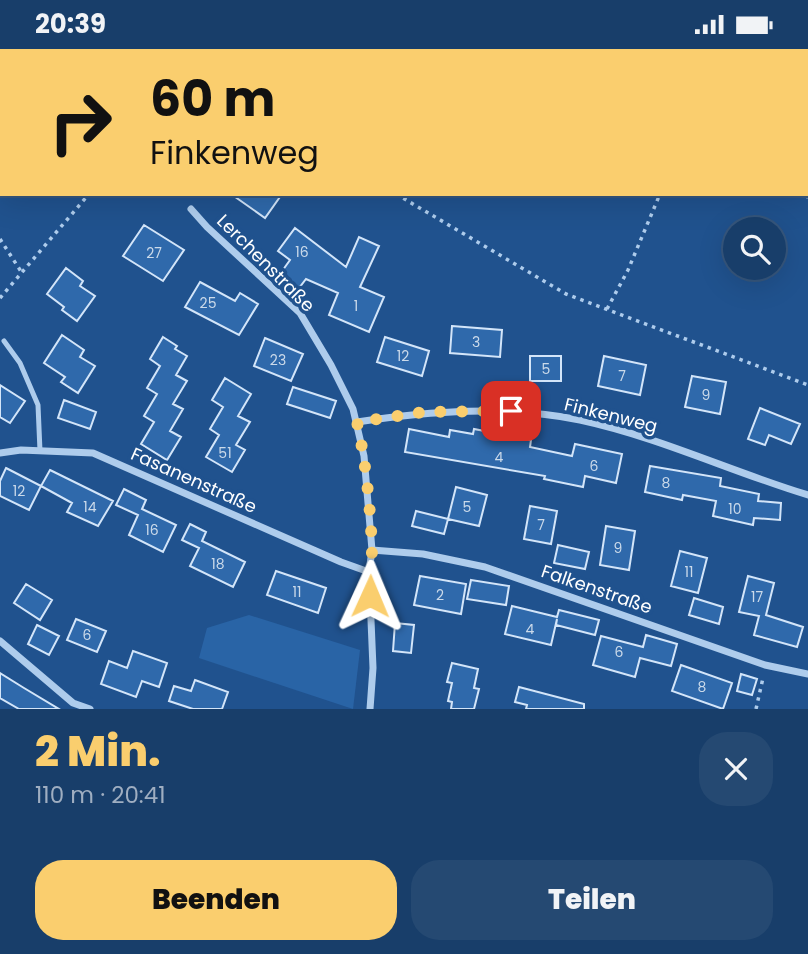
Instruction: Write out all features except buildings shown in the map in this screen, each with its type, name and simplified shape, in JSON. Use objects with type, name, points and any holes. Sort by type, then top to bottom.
[{"type":"street","name":"Lerchenstraße","points":[[191,209],[206,227],[300,313],[353,409],[364,457],[372,550],[369,572],[373,668],[370,709]]},
{"type":"street","name":"Finkenweg","points":[[357,422],[424,412],[511,411],[580,420],[699,455],[771,484],[808,495]]},
{"type":"street","name":"Fasanenstraße","points":[[0,453],[21,450],[93,453],[369,572]]},
{"type":"street","name":"Falkenstraße","points":[[372,550],[424,554],[485,567],[765,665],[808,674]]},
{"type":"street","points":[[0,641],[73,703],[90,709]]},
{"type":"lane","points":[[5,341],[20,363],[38,405],[40,451]]},
{"type":"path","points":[[0,298],[87,196]]},
{"type":"path","points":[[399,196],[566,294],[808,385]]},
{"type":"path","points":[[607,309],[628,270],[659,196]]},
{"type":"path","points":[[0,239],[22,273]]},
{"type":"path","points":[[757,709],[765,665]]},
{"type":"shaded area","points":[[249,615],[360,650],[353,709],[199,658],[207,628]]},
{"type":"route","points":[[370,596],[372,550],[364,457],[357,422],[424,412],[511,411]]}]
